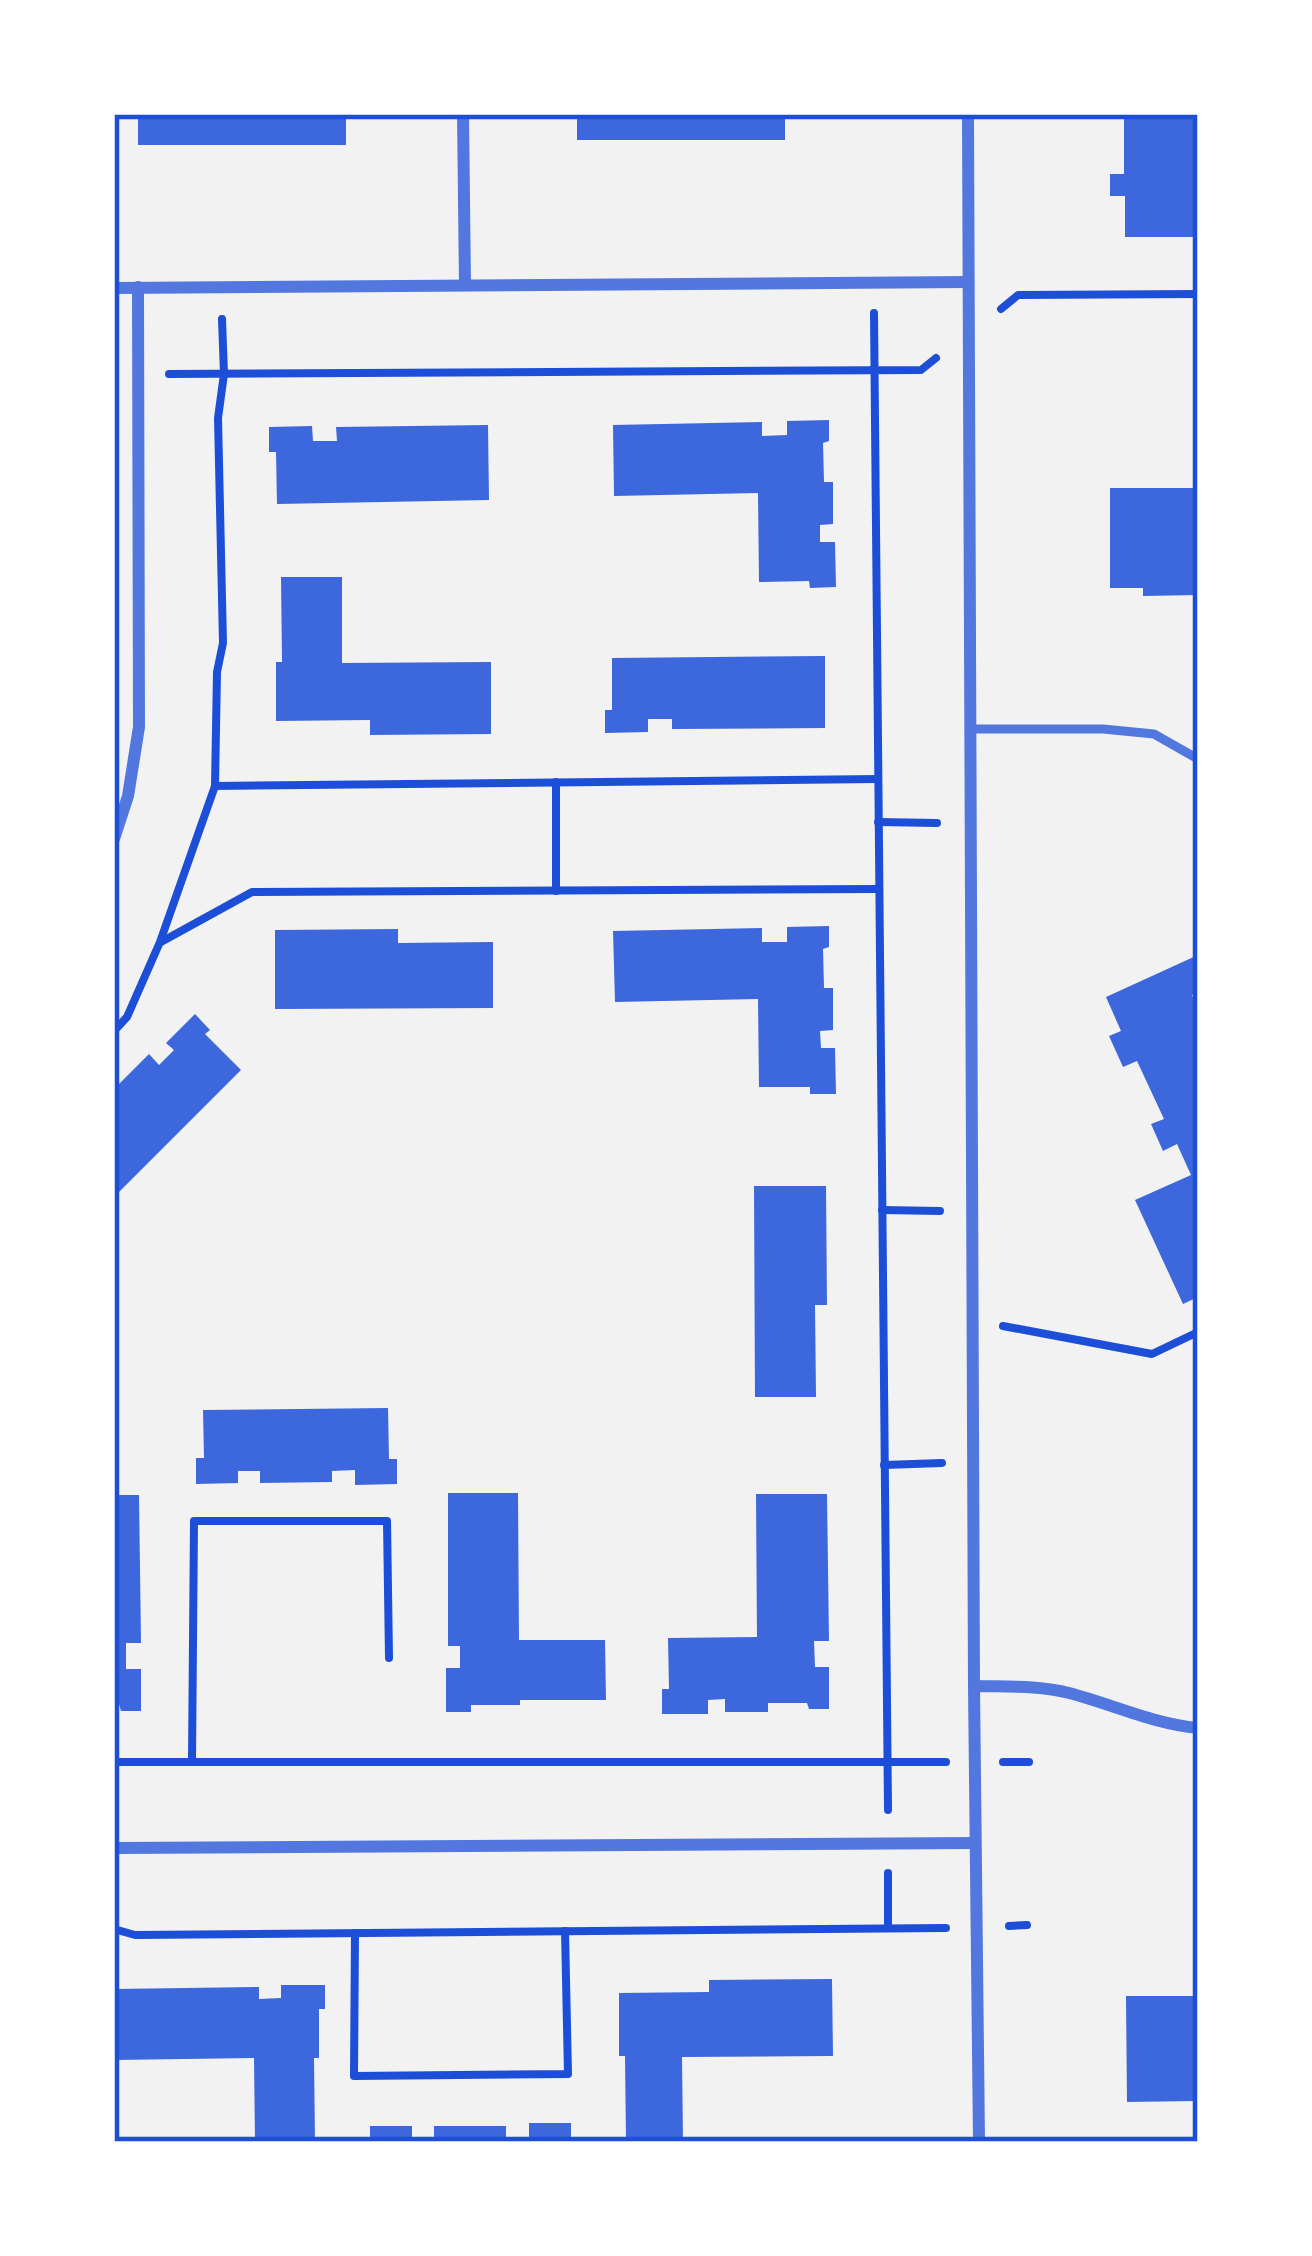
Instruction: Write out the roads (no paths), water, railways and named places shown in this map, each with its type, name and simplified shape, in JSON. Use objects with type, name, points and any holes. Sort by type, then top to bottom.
[{"type":"street","points":[[463,114],[465,285]]},
{"type":"street","points":[[968,114],[979,2142]]},
{"type":"street","points":[[114,288],[968,282]]},
{"type":"street","points":[[114,839],[128,796],[139,727],[138,287]]},
{"type":"street","points":[[974,1686],[1066,1691],[1176,1726],[1198,1728]]},
{"type":"street","points":[[114,1848],[975,1843]]},
{"type":"lane","points":[[972,729],[1103,728],[1154,734],[1198,760]]}]
